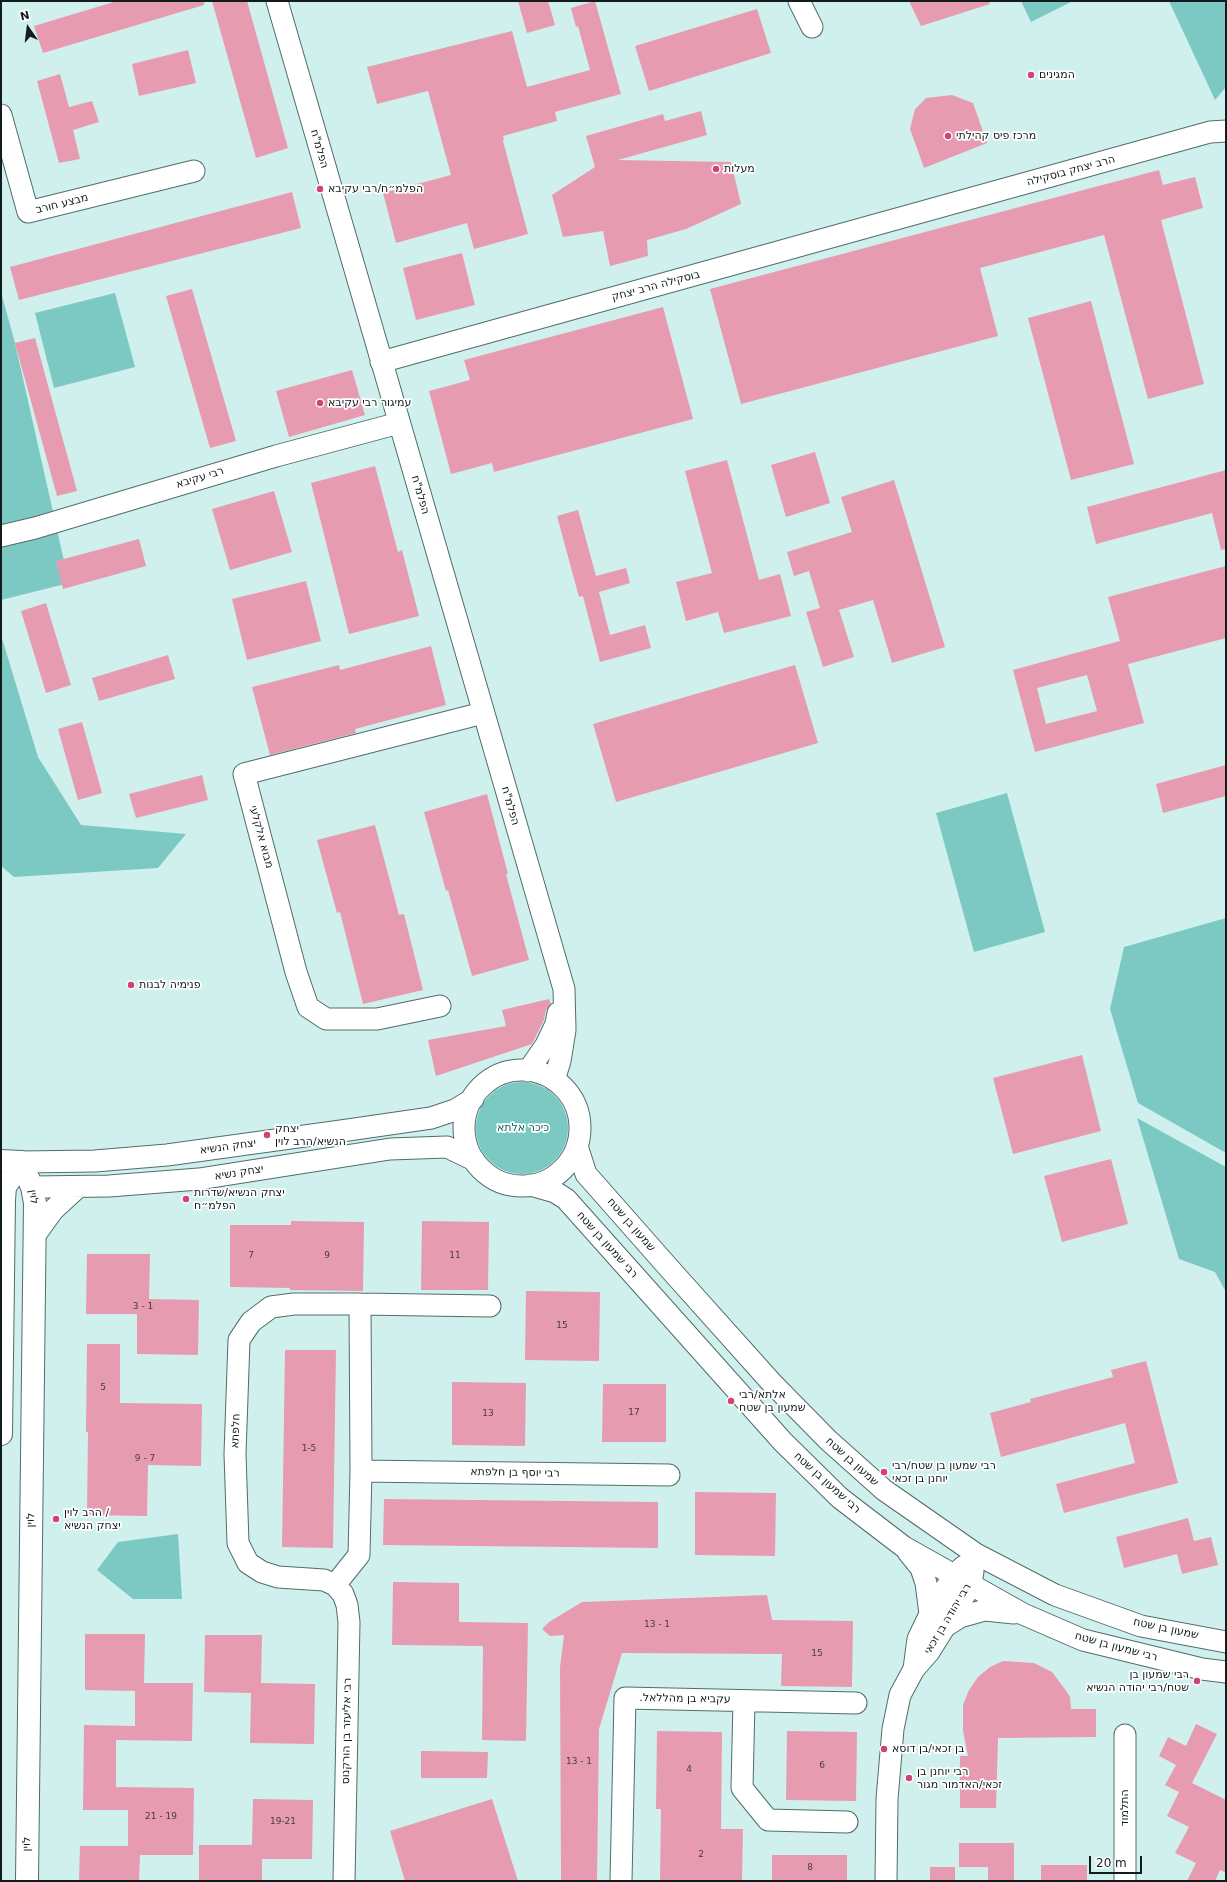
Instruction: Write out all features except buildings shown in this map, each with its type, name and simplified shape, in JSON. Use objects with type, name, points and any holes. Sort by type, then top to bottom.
[{"type":"main road","points":[[1,1434],[3,1186],[11,1162]]},
{"type":"main road","name":"לוין","points":[[11,1162],[32,1187],[35,1203],[27,1881]]},
{"type":"main road","name":"יצחק נשיא","points":[[3,1186],[32,1187]]},
{"type":"street","name":"הפלמ\"ח","points":[[276,1],[564,989],[565,1030],[560,1061],[554,1080]]},
{"type":"street","points":[[799,1],[812,27]]},
{"type":"street","name":"מבצע חורב","points":[[1,116],[28,212],[194,171]]},
{"type":"street","name":"הרב יצחק בוסקילה","points":[[931,210],[1221,128]]},
{"type":"street","name":"בוסקילה הרב יצחק","points":[[381,362],[931,210]]},
{"type":"street","name":"רבי עקיבא","points":[[1,536],[35,528],[276,456],[399,423]]},
{"type":"street","name":"מבוא אלקלעי","points":[[440,1006],[377,1019],[326,1019],[308,1007],[296,972],[244,774],[483,713]]},
{"type":"street","points":[[528,1071],[538,1059],[553,1031],[564,989]]},
{"type":"street","points":[[515,1071],[537,1072],[554,1080],[568,1093],[576,1108],[580,1124],[577,1146],[572,1158],[559,1172],[548,1180],[530,1185],[517,1186],[498,1180],[487,1174],[474,1160],[466,1142],[464,1130],[466,1117],[473,1099],[481,1088],[496,1077],[515,1071]]},
{"type":"street","name":"יצחק הנשיא","points":[[11,1162],[94,1162],[168,1155],[431,1118],[455,1110],[473,1099]]},
{"type":"street","name":"שמעון בן שטח","points":[[577,1146],[586,1174],[771,1382],[828,1440],[884,1490],[976,1554],[1055,1595],[1140,1626],[1226,1642]]},
{"type":"street","name":"יצחק נשיא","points":[[32,1187],[109,1186],[199,1179],[390,1149],[447,1148],[474,1160]]},
{"type":"street","name":"רבי שמעון בן שטח","points":[[530,1185],[555,1192],[566,1199],[783,1442],[840,1498],[904,1547],[1023,1614],[1083,1640],[1202,1669],[1226,1672]]},
{"type":"street","points":[[35,1235],[53,1210],[78,1186]]},
{"type":"street","name":"חלפתא","points":[[336,1585],[324,1580],[278,1577],[262,1572],[248,1563],[238,1543],[235,1454],[239,1340],[251,1322],[271,1307],[294,1304],[360,1304]]},
{"type":"street","points":[[336,1585],[359,1555],[361,1471],[360,1304],[490,1306]]},
{"type":"street","name":"רבי יוסף בן חלפתא","points":[[361,1471],[669,1475]]},
{"type":"street","points":[[904,1547],[921,1568],[937,1621],[960,1617],[985,1610],[1023,1614]]},
{"type":"street","name":"רבי יהודה בן זכאי","points":[[886,1881],[887,1799],[893,1729],[900,1695],[914,1669],[929,1652],[937,1621],[976,1554]]},
{"type":"street","name":"רבי אליעזר בן הורקנוס","points":[[336,1585],[343,1594],[347,1605],[350,1622],[344,1881]]},
{"type":"street","name":".עקביא בן מהללאל","points":[[621,1881],[624,1698],[856,1703]]},
{"type":"street","points":[[744,1700],[742,1788],[768,1820],[847,1822]]},
{"type":"street","name":"התלמוד","points":[[1125,1735],[1125,1881]]},
{"type":"green space","points":[[1021,1],[1073,1],[1031,22]]},
{"type":"green space","points":[[1169,1],[1224,1],[1226,6],[1226,87],[1215,100]]},
{"type":"green space","points":[[1,292],[15,343],[69,583],[1,600]]},
{"type":"green space","points":[[115,293],[135,367],[54,388],[35,313]]},
{"type":"green space","points":[[1,635],[38,757],[81,825],[186,834],[158,868],[14,877],[1,866]]},
{"type":"green space","points":[[1007,793],[1045,932],[974,952],[936,813]]},
{"type":"green space","points":[[1226,918],[1226,1153],[1138,1103],[1110,1009],[1124,947]]},
{"type":"green space","name":"כיכר אלתא","points":[[522,1082],[540,1085],[555,1095],[565,1110],[568,1128],[565,1146],[555,1161],[540,1171],[522,1174],[504,1171],[489,1161],[479,1146],[476,1128],[479,1110],[489,1095],[504,1085]]},
{"type":"green space","points":[[1137,1118],[1226,1167],[1226,1292],[1215,1272],[1179,1259]]},
{"type":"green space","points":[[178,1534],[182,1599],[133,1599],[97,1570],[118,1542]]},
{"type":"place","name":"המגינים","points":[[1031,75]]},
{"type":"place","name":"מרכז פיס קהילתי","points":[[948,136]]},
{"type":"place","name":"מעלות","points":[[716,169]]},
{"type":"place","name":"הפלמ״ח/רבי עקיבא","points":[[320,189]]},
{"type":"place","name":"עמיגור רבי עקיבא","points":[[320,403]]},
{"type":"place","name":"פנימיה לבנות","points":[[131,985]]},
{"type":"place","name":"יצחק הנשיא/הרב לוין","points":[[267,1135]]},
{"type":"place","name":"יצחק הנשיא/שדרות הפלמ״ח","points":[[186,1199]]},
{"type":"place","name":"אלתא/רבי שמעון בן שטח","points":[[731,1401]]},
{"type":"place","name":"רבי שמעון בן שטח/רבי יוחנן בן זכאי","points":[[884,1472]]},
{"type":"place","name":"הרב לוין / יצחק הנשיא","points":[[56,1519]]},
{"type":"place","name":"רבי שמעון בן שטח/רבי יהודה הנשיא","points":[[1197,1681]]},
{"type":"place","name":"בן זכאי/בן דוסא","points":[[884,1749]]},
{"type":"place","name":"רבי יוחנן בן זכאי/האדמור מגור","points":[[909,1778]]}]
